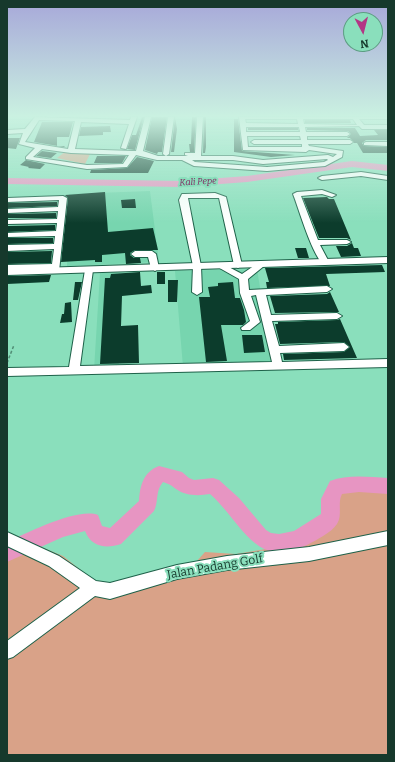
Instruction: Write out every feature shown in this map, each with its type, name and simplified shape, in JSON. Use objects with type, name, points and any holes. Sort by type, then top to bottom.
[{"type":"main road","points":[[7,272],[388,260]]},
{"type":"street","points":[[34,153],[28,158],[88,166],[125,166],[136,153]]},
{"type":"street","points":[[83,153],[96,153]]},
{"type":"street","points":[[88,166],[92,153]]},
{"type":"street","points":[[138,153],[157,158],[184,160],[233,158],[263,162],[328,157],[333,160],[340,156],[341,153]]},
{"type":"street","points":[[144,153],[198,155],[198,153]]},
{"type":"street","points":[[322,178],[361,174],[388,178]]},
{"type":"street","points":[[7,192],[7,199],[62,198],[56,268],[7,268]]},
{"type":"street","points":[[325,262],[315,243],[297,194],[322,192],[332,195]]},
{"type":"street","points":[[197,292],[197,266],[183,200],[185,196],[215,195],[222,197],[238,265]]},
{"type":"street","points":[[7,211],[61,209]]},
{"type":"street","points":[[7,222],[60,221]]},
{"type":"street","points":[[7,235],[59,233]]},
{"type":"street","points":[[315,243],[347,242]]},
{"type":"street","points":[[7,248],[58,246]]},
{"type":"street","points":[[135,254],[152,254],[155,268]]},
{"type":"street","points":[[243,278],[261,264]]},
{"type":"street","points":[[220,266],[243,278]]},
{"type":"street","points":[[74,371],[89,270]]},
{"type":"street","points":[[243,278],[245,293],[255,322],[246,328]]},
{"type":"street","points":[[245,293],[260,291],[327,289]]},
{"type":"street","points":[[260,291],[277,361]]},
{"type":"street","points":[[267,318],[337,316]]},
{"type":"street","points":[[274,350],[344,347]]},
{"type":"street","points":[[7,372],[388,363]]},
{"type":"street","name":"Jalan Padang Golf","points":[[9,540],[30,548],[54,561],[93,588],[110,591],[178,572],[227,563],[309,554],[388,538]]},
{"type":"street","points":[[7,651],[93,588]]},
{"type":"path","points":[[7,363],[14,345]]},
{"type":"shaded area","points":[[64,153],[90,154],[85,164],[57,158]]},
{"type":"shaded area","points":[[150,191],[159,262],[67,266],[69,194]]},
{"type":"shaded area","points":[[257,269],[265,318],[277,364],[183,367],[175,271]]},
{"type":"shaded area","points":[[100,273],[120,273],[119,367],[94,370]]},
{"type":"shaded area","points":[[354,488],[375,493],[388,492],[388,755],[7,755],[7,533],[63,556],[97,583],[112,585],[196,562],[205,552],[236,554],[302,543],[305,526],[319,526],[326,518],[331,494]]},
{"type":"building","points":[[40,153],[57,153],[51,158],[36,156]]},
{"type":"building","points":[[238,153],[295,155],[271,157]]},
{"type":"building","points":[[363,153],[388,153],[388,153]]},
{"type":"building","points":[[97,156],[126,156],[122,163],[94,163]]},
{"type":"building","points":[[137,157],[154,161],[148,173],[90,173],[91,170],[127,168]]},
{"type":"building","points":[[26,160],[45,164],[40,169],[28,168],[29,167],[20,165]]},
{"type":"building","points":[[105,192],[108,232],[153,228],[158,250],[135,250],[130,253],[130,255],[134,258],[140,258],[141,263],[126,264],[125,253],[102,255],[102,262],[95,262],[95,260],[61,262],[68,198],[65,195]]},
{"type":"building","points":[[327,197],[329,199],[334,199],[351,240],[347,238],[319,238],[303,198]]},
{"type":"building","points":[[135,199],[136,208],[122,208],[121,200]]},
{"type":"building","points":[[57,202],[57,206],[7,208],[7,203]]},
{"type":"building","points":[[56,213],[56,218],[7,218],[7,214]]},
{"type":"building","points":[[55,225],[55,230],[7,232],[7,226]]},
{"type":"building","points":[[7,238],[53,238],[53,243],[7,244]]},
{"type":"building","points":[[352,243],[354,248],[358,248],[361,256],[341,257],[336,246],[347,246]]},
{"type":"building","points":[[295,248],[306,248],[309,258],[298,258]]},
{"type":"building","points":[[52,251],[51,263],[7,264],[7,252]]},
{"type":"building","points":[[382,265],[385,272],[326,274],[330,286],[267,288],[266,282],[269,282],[265,268]]},
{"type":"building","points":[[140,272],[141,286],[151,285],[152,293],[122,296],[121,326],[138,325],[139,363],[100,364],[105,278],[110,278],[111,274]]},
{"type":"building","points":[[157,272],[165,272],[165,284],[157,284]]},
{"type":"building","points":[[51,275],[49,282],[7,284],[7,276]]},
{"type":"building","points":[[168,280],[178,280],[177,302],[168,302]]},
{"type":"building","points":[[75,282],[82,282],[78,300],[73,300]]},
{"type":"building","points":[[233,282],[235,298],[240,298],[246,322],[243,325],[221,325],[227,361],[206,362],[199,297],[210,297],[208,287],[218,286],[218,283]]},
{"type":"building","points":[[330,292],[339,312],[275,313],[270,296],[327,294]]},
{"type":"building","points":[[71,302],[72,322],[60,323],[62,314],[64,314],[65,303]]},
{"type":"building","points":[[340,319],[357,358],[284,360],[283,354],[344,352],[350,347],[344,342],[280,344],[275,324],[278,324],[278,322]]},
{"type":"building","points":[[242,335],[262,335],[265,352],[244,353]]},
{"type":"waterway","name":"Kali Pepe","points":[[7,181],[181,184],[247,179],[352,164],[388,168]]},
{"type":"waterway","points":[[7,552],[61,528],[91,521],[95,532],[101,537],[114,537],[148,505],[149,485],[159,474],[176,477],[183,484],[194,488],[213,486],[232,504],[261,538],[279,544],[307,535],[330,518],[330,499],[336,487],[359,484],[388,486]]}]
